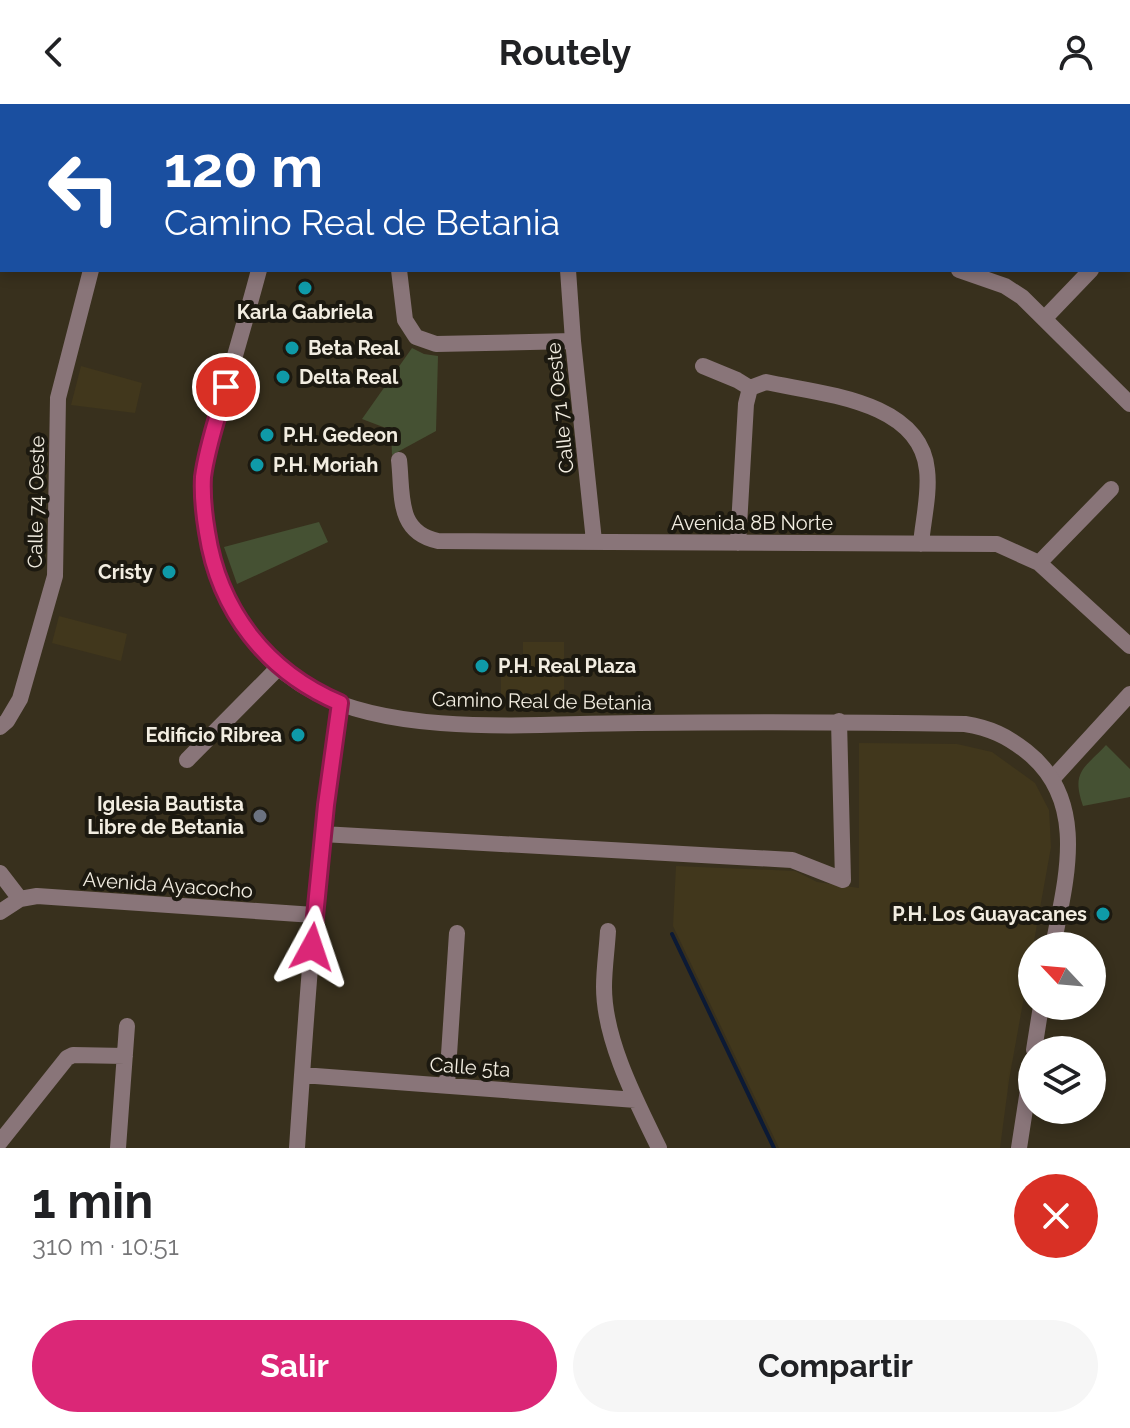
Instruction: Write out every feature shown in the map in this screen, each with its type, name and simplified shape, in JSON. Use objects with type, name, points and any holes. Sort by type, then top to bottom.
[{"type":"street","name":"Calle 74 Oeste","points":[[0,727],[20,699],[55,576],[58,398],[90,272]]},
{"type":"street","name":"Camino Real de Betania","points":[[258,272],[209,446],[203,478],[204,512],[211,558],[229,604],[245,631],[279,667],[316,693],[340,703],[415,720],[478,723],[839,721],[986,727],[1008,737],[1053,778],[1067,815],[1068,847],[1056,932]]},
{"type":"street","points":[[399,272],[405,320],[416,337],[436,344],[573,341]]},
{"type":"street","name":"Calle 71 Oeste","points":[[568,272],[594,541]]},
{"type":"street","points":[[965,272],[1005,286],[1022,297],[1130,404]]},
{"type":"street","points":[[1044,319],[1089,272]]},
{"type":"street","points":[[703,366],[750,388]]},
{"type":"street","points":[[750,388],[766,382],[875,407],[910,430],[921,448],[927,470],[921,544]]},
{"type":"street","points":[[738,543],[746,404],[750,388]]},
{"type":"street","name":"Avenida 8B Norte","points":[[399,460],[405,517],[410,528],[428,539],[997,544],[1039,563],[1130,646]]},
{"type":"street","points":[[1039,563],[1111,489]]},
{"type":"street","points":[[187,760],[279,667]]},
{"type":"street","points":[[1053,778],[1130,694]]},
{"type":"street","points":[[297,1148],[314,915],[340,703]]},
{"type":"street","points":[[322,834],[792,860],[843,880],[839,721]]},
{"type":"street","points":[[0,873],[20,899],[0,912]]},
{"type":"street","name":"Avenida Ayacocho","points":[[20,899],[37,896],[314,915]]},
{"type":"street","points":[[608,931],[604,988],[609,1026],[636,1100],[659,1148]]},
{"type":"street","points":[[447,1085],[457,933]]},
{"type":"street","points":[[118,1148],[127,1026]]},
{"type":"street","points":[[0,1142],[67,1058],[73,1055],[125,1056]]},
{"type":"street","name":"Calle 5ta","points":[[302,1075],[636,1100]]},
{"type":"street","points":[[1019,1148],[1023,1124]]},
{"type":"shaded area","points":[[81,366],[142,383],[135,413],[71,405]]},
{"type":"shaded area","points":[[59,616],[127,634],[121,661],[52,643]]},
{"type":"shaded area","points":[[523,642],[564,642],[564,705],[501,705],[501,656],[523,656]]},
{"type":"shaded area","points":[[859,743],[957,744],[992,752],[1035,783],[1049,810],[1051,847],[1036,932],[1018,932],[1020,1020],[1000,1148],[779,1148],[673,926],[676,866],[795,871],[817,882],[859,888]]},
{"type":"green space","points":[[412,348],[438,356],[436,431],[392,455],[391,430],[362,419]]},
{"type":"green space","points":[[319,522],[328,542],[237,584],[224,547]]},
{"type":"green space","points":[[1106,745],[1130,769],[1130,797],[1083,806],[1079,778]]},
{"type":"waterway","points":[[672,934],[774,1148]]},
{"type":"place","name":"Karla Gabriela","points":[[305,288]]},
{"type":"place","name":"Beta Real","points":[[292,348]]},
{"type":"place","name":"Delta Real","points":[[283,377]]},
{"type":"place","name":"P.H. Gedeon","points":[[267,435]]},
{"type":"place","name":"P.H. Moriah","points":[[257,465]]},
{"type":"place","name":"Cristy","points":[[169,572]]},
{"type":"place","name":"P.H. Real Plaza","points":[[482,666]]},
{"type":"place","name":"Edificio Ribrea","points":[[298,735]]},
{"type":"place","name":"Iglesia Bautista Libre de Betania","points":[[260,816]]},
{"type":"place","name":"P.H. Los Guayacanes","points":[[1103,914]]},
{"type":"route","points":[[226,387],[203,478],[211,558],[229,604],[245,631],[268,657],[294,679],[340,703],[331,760],[312,947]]}]
